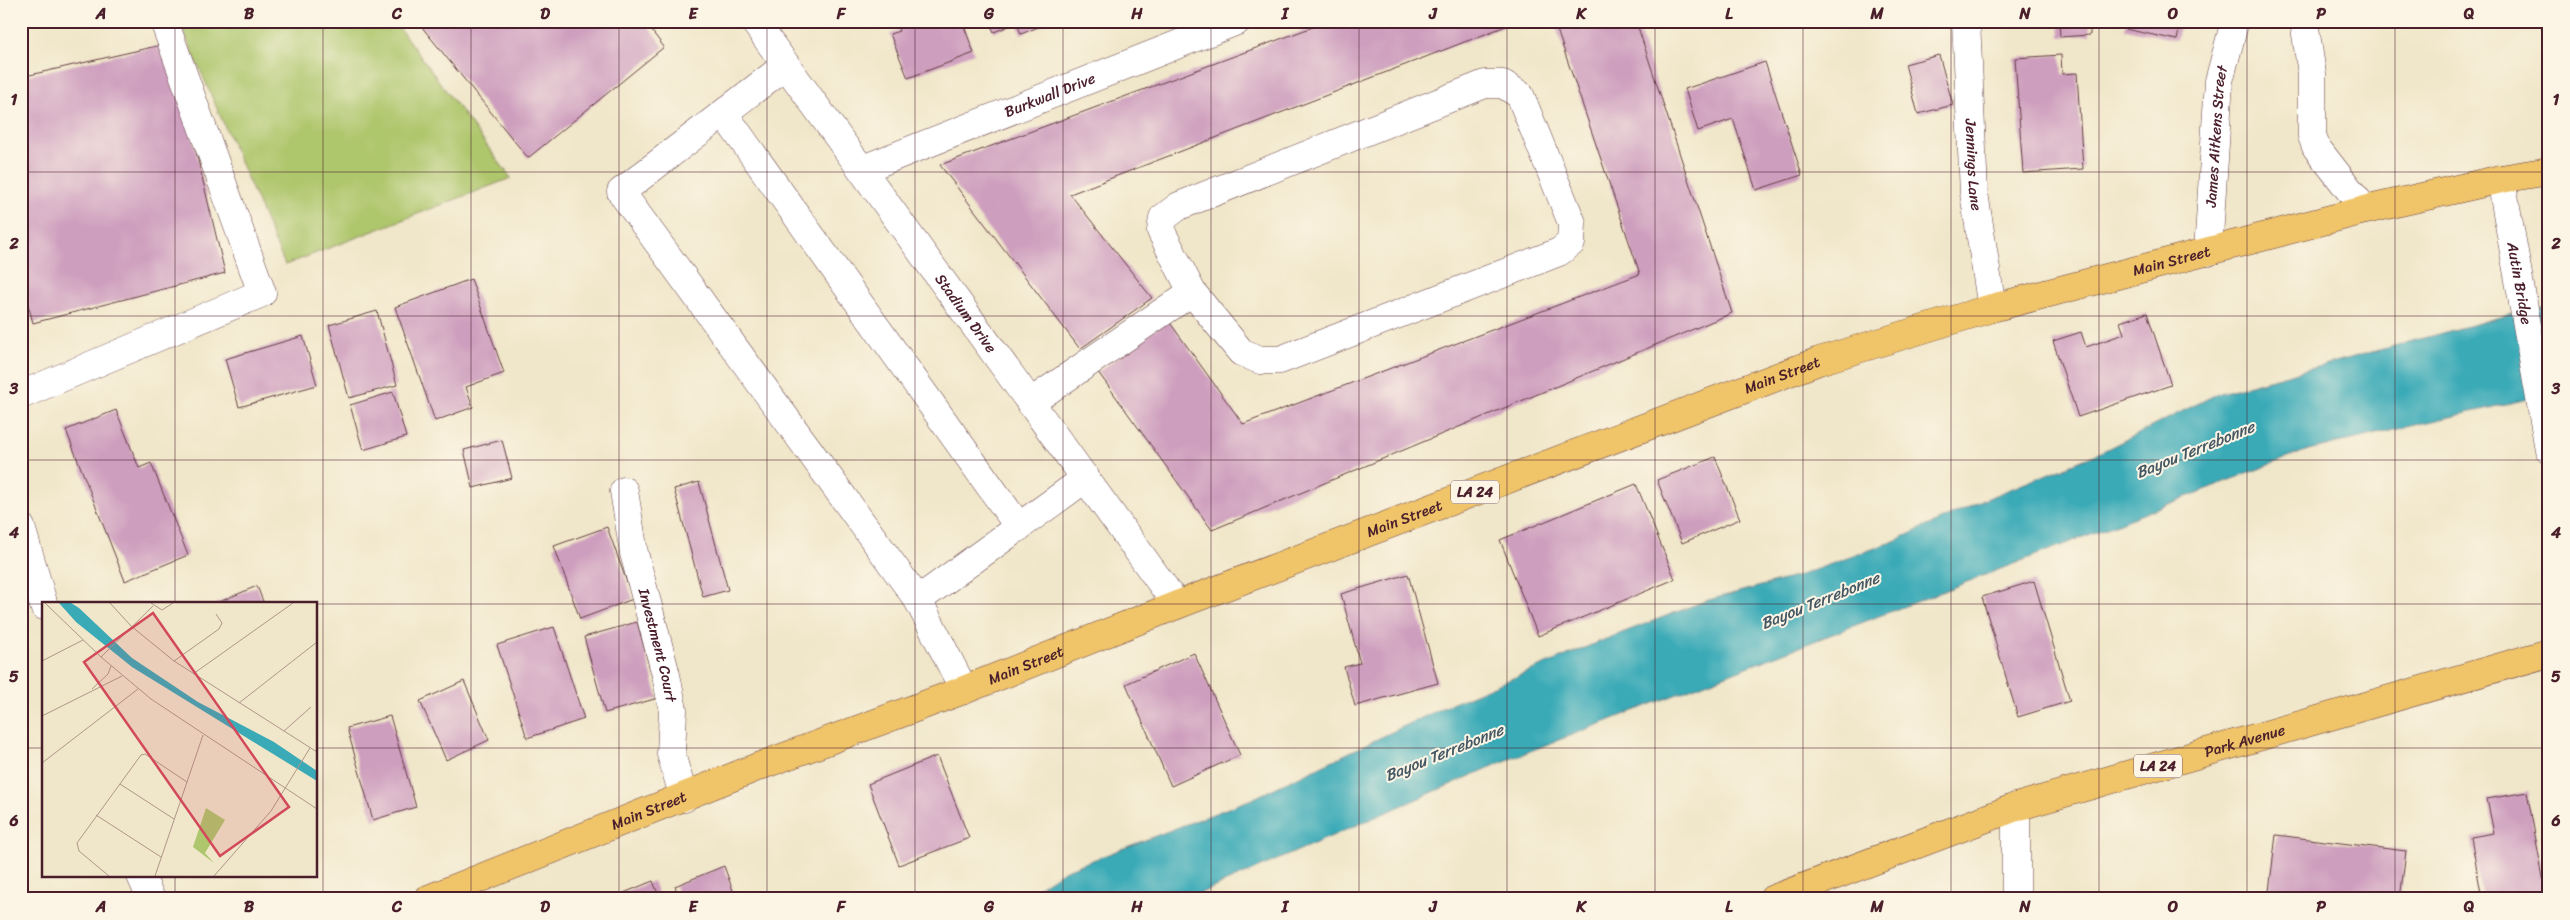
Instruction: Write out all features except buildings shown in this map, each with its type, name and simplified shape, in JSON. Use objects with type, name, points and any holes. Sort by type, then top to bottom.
[{"type":"main road","name":"Main Street","points":[[428,899],[760,766],[964,690],[1177,605],[1819,361],[1992,308],[2365,210],[2549,170]]},
{"type":"main road","name":"Park Avenue","points":[[1780,897],[2016,807],[2549,653]]},
{"type":"street","points":[[21,395],[262,293],[164,21]]},
{"type":"street","name":"Stadium Drive","points":[[754,21],[1177,605]]},
{"type":"street","name":"Burkwall Drive","points":[[863,169],[1237,21]]},
{"type":"street","name":"Jennings Lane","points":[[1966,21],[1974,193],[1992,308]]},
{"type":"street","name":"James Aitkens Street","points":[[2208,252],[2219,81],[2235,21]]},
{"type":"street","points":[[2304,21],[2312,74],[2312,136],[2316,147],[2365,210]]},
{"type":"street","points":[[786,65],[621,192],[918,600],[964,690]]},
{"type":"street","points":[[1485,84],[1503,84],[1520,95],[1572,222],[1571,243],[1559,252],[1280,360],[1260,360],[1241,352],[1192,292],[1160,231],[1163,218],[1179,206],[1485,84]]},
{"type":"street","points":[[724,114],[1019,528]]},
{"type":"street","name":"Autin Bridge","points":[[2501,179],[2549,449]]},
{"type":"street","points":[[1031,402],[1192,292]]},
{"type":"street","points":[[918,600],[1086,478]]},
{"type":"street","name":"Investment Court","points":[[624,491],[634,553],[666,675],[673,710],[672,754],[684,798]]},
{"type":"street","points":[[21,527],[43,602]]},
{"type":"street","points":[[2016,807],[2016,899]]},
{"type":"street","points":[[142,878],[151,899]]},
{"type":"green space","points":[[179,21],[394,21],[511,178],[285,265]]},
{"type":"water","name":"Bayou Terrebonne","points":[[2549,304],[2549,394],[2308,450],[1507,760],[1187,899],[1020,899],[1064,871],[1252,799],[1442,708],[1601,641],[1705,601],[1795,577],[1892,542],[1993,496],[2097,454],[2217,394]]}]
